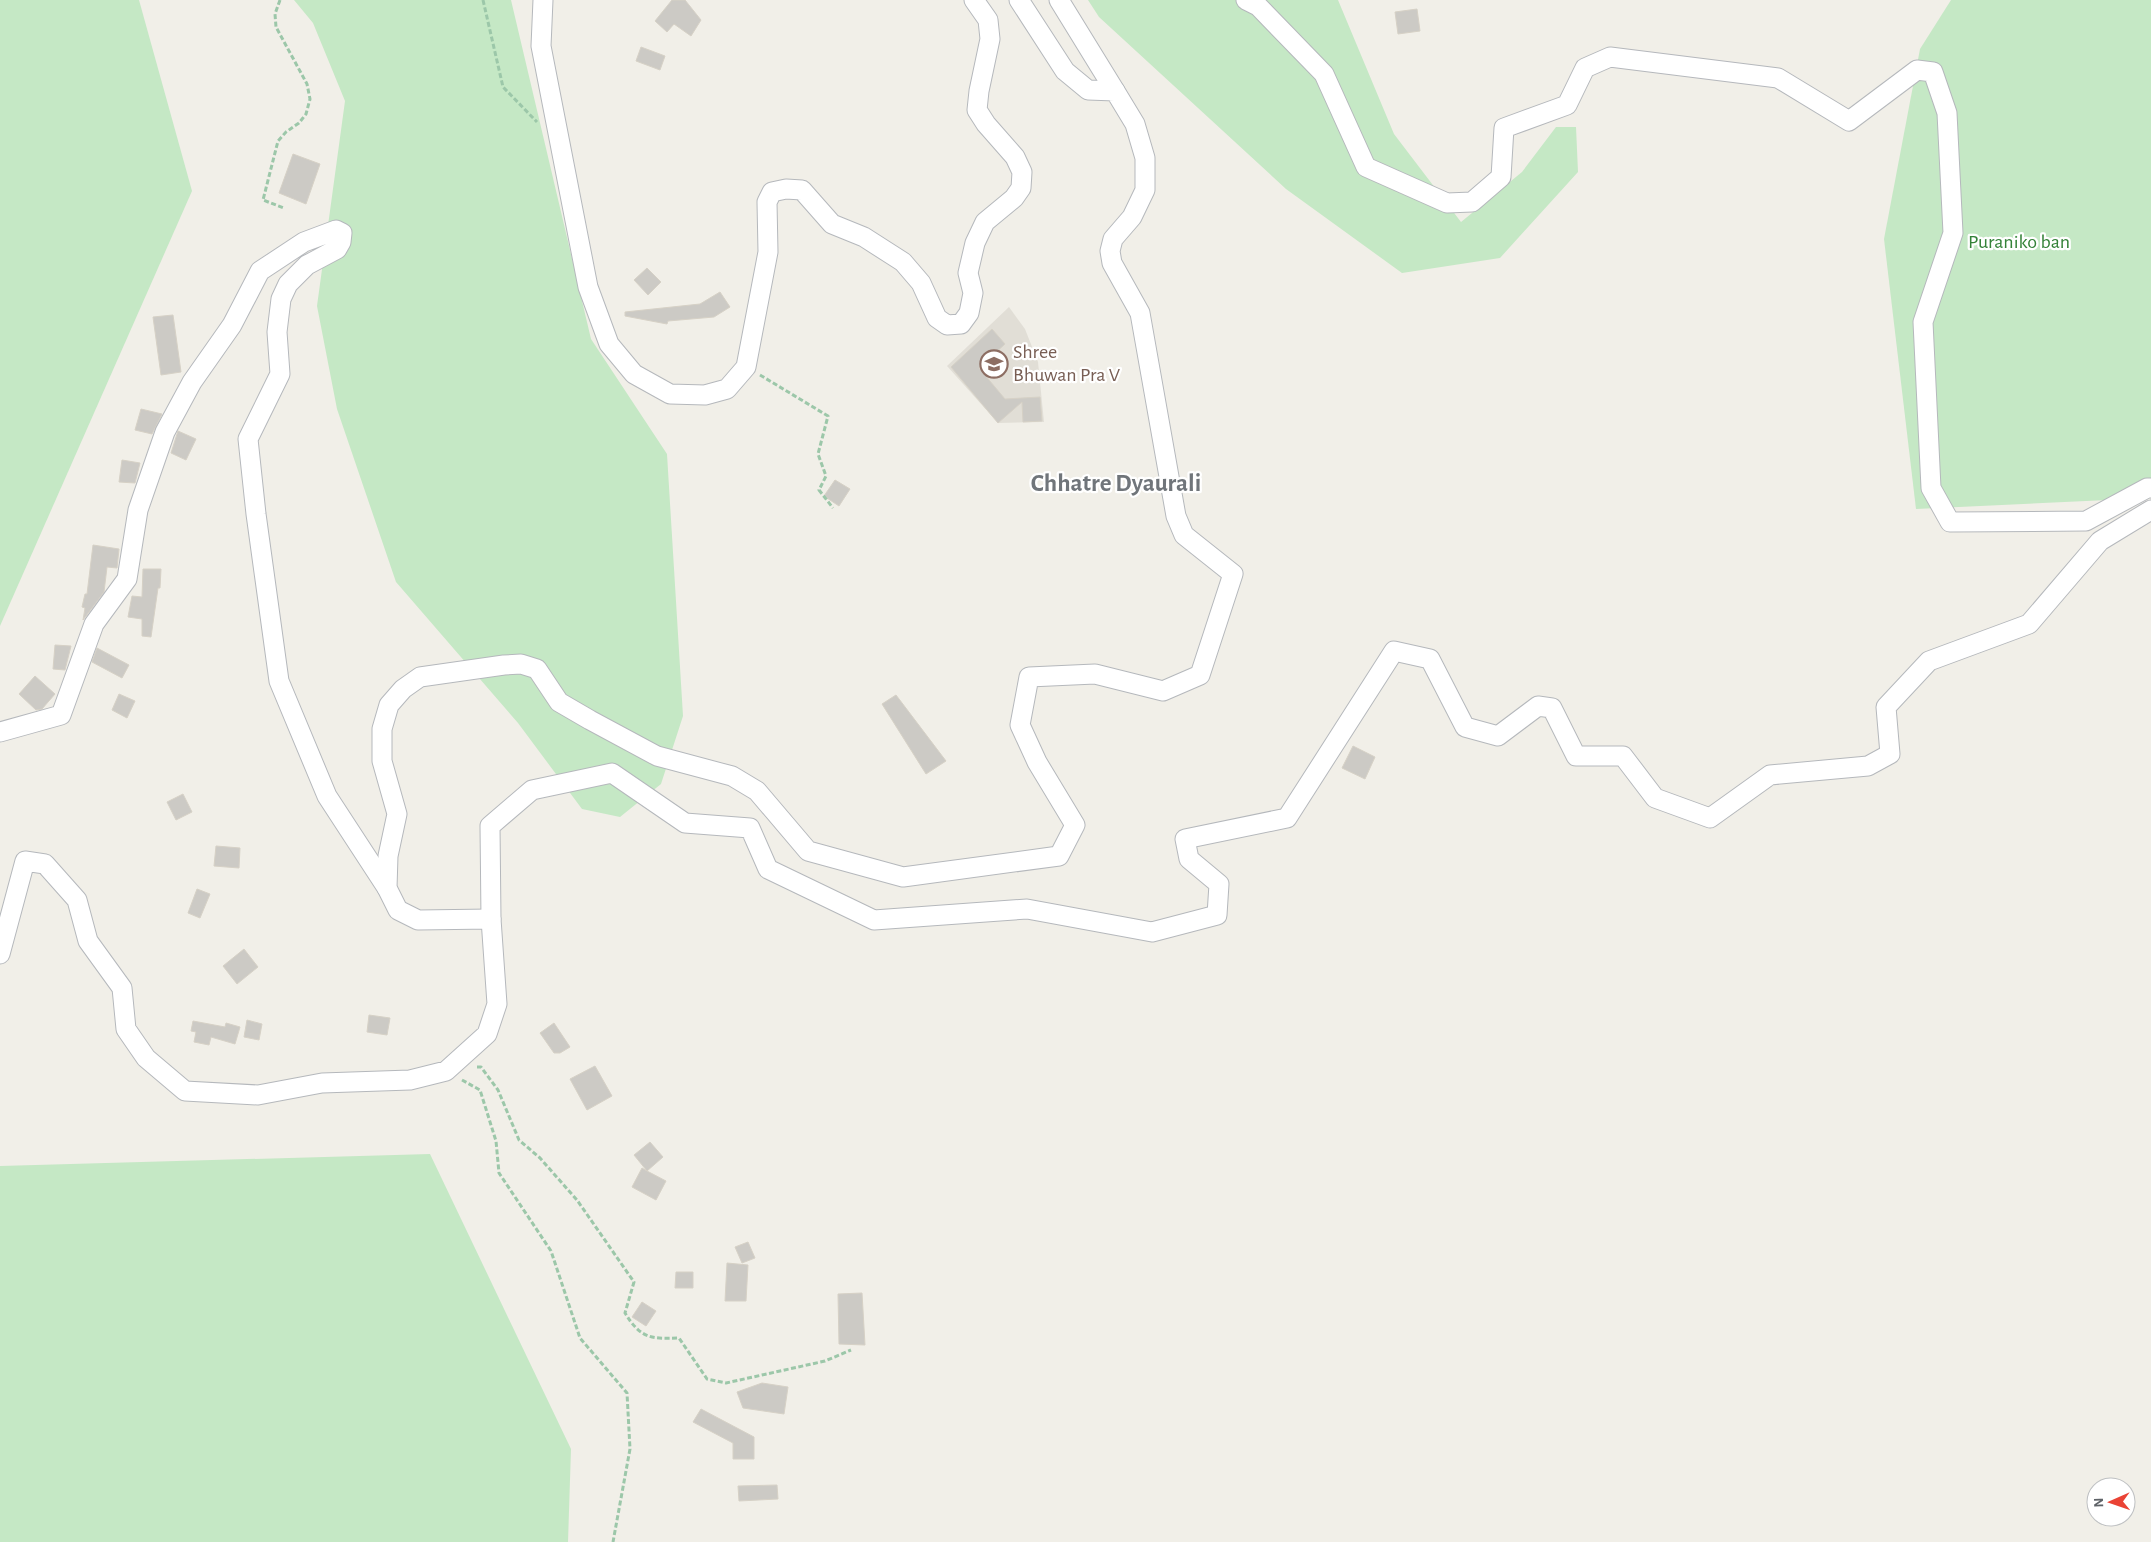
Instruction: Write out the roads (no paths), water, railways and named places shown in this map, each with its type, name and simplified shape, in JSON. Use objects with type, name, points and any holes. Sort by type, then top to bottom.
[{"type":"street","points":[[543,0],[541,46],[588,287],[609,344],[634,374],[670,394],[705,394],[727,389],[746,367],[768,252],[767,202],[772,192],[786,189],[802,190],[832,224],[864,237],[903,262],[921,283],[937,318],[948,324],[961,324],[969,313],[973,293],[968,273],[975,243],[985,222],[1018,193],[1021,188],[1022,172],[1015,157],[986,124],[977,110],[978,91],[990,40],[988,20],[974,0]]},
{"type":"street","points":[[1019,0],[1065,71],[1088,90],[1115,91]]},
{"type":"street","points":[[387,888],[388,856],[397,814],[382,761],[382,729],[389,705],[403,689],[420,677],[521,664],[537,669],[559,702],[590,720],[657,756],[732,776],[756,791],[808,851],[903,877],[1060,856],[1074,825],[1037,762],[1020,726],[1029,677],[1095,674],[1163,691],[1200,675],[1233,574],[1184,534],[1176,516],[1140,313],[1127,286],[1112,263],[1110,251],[1113,239],[1132,217],[1145,190],[1145,158],[1135,124],[1059,0]]},
{"type":"street","points":[[1246,0],[1258,6],[1324,74],[1366,167],[1447,203],[1472,202],[1501,177],[1504,128],[1567,105],[1585,68],[1610,57],[1778,78],[1850,121],[1916,70],[1933,72],[1947,114],[1953,233],[1923,322],[1931,488],[1950,522],[2086,521],[2147,488],[2151,488]]},
{"type":"street","points":[[0,732],[61,716],[94,624],[127,579],[138,510],[164,432],[192,382],[232,325],[260,271],[304,242],[336,230],[342,233],[341,242],[337,249],[307,265],[288,284],[281,299],[277,332],[280,374],[248,439],[256,514],[279,681],[327,796],[387,888],[398,910],[418,920],[491,919]]},
{"type":"street","points":[[0,954],[25,861],[46,864],[77,900],[88,941],[122,988],[126,1029],[146,1058],[186,1091],[258,1095],[322,1083],[410,1080],[451,1067],[486,1034],[497,1004],[491,919],[490,826],[532,790],[612,773],[685,823],[750,828],[768,869],[874,920],[1027,909],[1152,932],[1217,915],[1219,884],[1190,859],[1185,838],[1287,818],[1394,651],[1430,659],[1465,728],[1498,736],[1538,706],[1552,708],[1576,756],[1623,756],[1654,798],[1710,818],[1770,775],[1868,766],[1890,754],[1886,707],[1929,661],[2029,624],[2100,541],[2151,510]]},
{"type":"place","name":"Shree Bhuwan Pra V","points":[[994,364]]},
{"type":"district","name":"Chhatre Dyaurali","points":[[1116,483]]},
{"type":"park label","name":"Puraniko ban","points":[[2019,242]]}]
